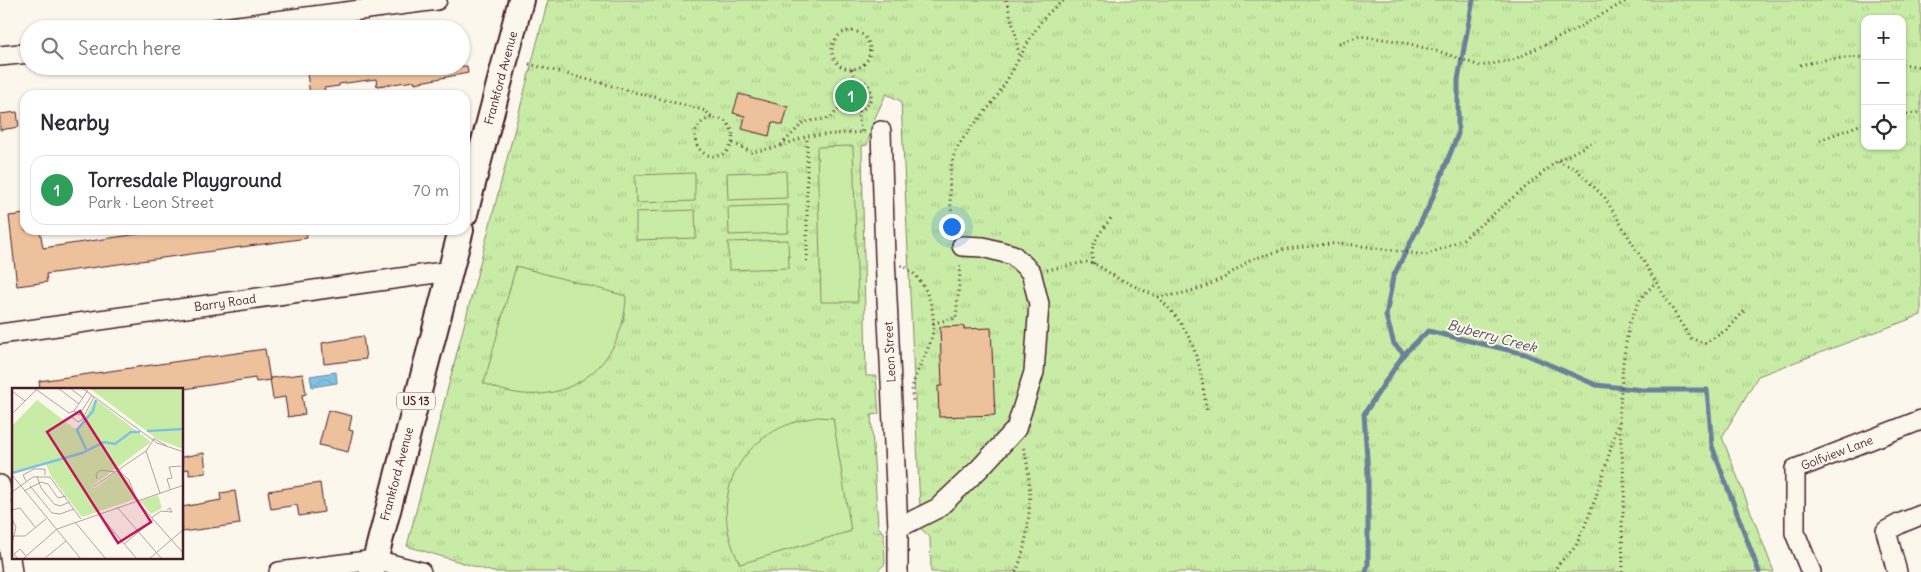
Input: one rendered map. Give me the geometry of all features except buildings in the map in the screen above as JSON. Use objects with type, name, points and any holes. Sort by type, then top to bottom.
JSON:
[{"type":"main road","name":"Frankford Avenue","points":[[470,195],[521,0]]},
{"type":"main road","name":"Frankford Avenue","points":[[373,566],[460,235]]},
{"type":"street","points":[[283,20],[436,0]]},
{"type":"street","points":[[0,56],[20,54]]},
{"type":"street","name":"Leon Street","points":[[882,131],[885,257],[898,528],[898,572]]},
{"type":"street","points":[[898,528],[938,508],[979,469],[1016,429],[1034,372],[1039,304],[1031,272],[1014,254],[983,247],[962,246]]},
{"type":"street","name":"Barry Road","points":[[0,334],[450,271]]},
{"type":"street","name":"Golfview Lane","points":[[1810,572],[1794,533],[1795,469],[1921,420]]},
{"type":"street","points":[[0,485],[12,572]]},
{"type":"street","points":[[1897,572],[1886,532],[1901,523],[1921,515]]},
{"type":"street","points":[[279,572],[373,566],[420,572]]},
{"type":"path","points":[[1006,0],[1016,36],[1019,59]]},
{"type":"path","points":[[933,323],[956,318],[962,246],[954,222],[950,185],[952,161],[965,135],[998,95],[1041,21],[1065,0]]},
{"type":"path","points":[[1339,43],[1360,36],[1397,41],[1441,52],[1480,66],[1513,60],[1576,29],[1628,0]]},
{"type":"path","points":[[854,31],[865,36],[871,47],[870,54],[864,65],[852,69],[840,66],[832,49],[837,37],[842,33],[854,31]]},
{"type":"path","points":[[1800,65],[1829,59],[1861,57]]},
{"type":"path","points":[[529,64],[706,111],[712,118]]},
{"type":"path","points":[[1906,65],[1921,67]]},
{"type":"path","points":[[852,69],[856,78]]},
{"type":"path","points":[[856,78],[866,82],[871,92],[869,103],[862,110],[847,109],[844,105],[839,96],[842,86],[850,79],[856,78]]},
{"type":"path","points":[[779,147],[804,122],[830,118],[844,105]]},
{"type":"path","points":[[857,110],[862,133]]},
{"type":"path","points":[[1906,114],[1921,112]]},
{"type":"path","points":[[712,118],[718,118],[730,125],[734,137],[733,143],[726,153],[720,156],[707,155],[698,148],[695,136],[700,124],[712,118]]},
{"type":"path","points":[[1820,140],[1861,125]]},
{"type":"path","points":[[733,143],[751,152],[779,147],[807,136],[882,131]]},
{"type":"path","points":[[807,136],[807,261]]},
{"type":"path","points":[[1158,297],[1180,294],[1204,287],[1225,277],[1250,260],[1285,248],[1340,243],[1426,255],[1462,240],[1557,161],[1595,141]]},
{"type":"path","points":[[1557,161],[1576,169],[1605,198],[1690,338],[1705,343],[1728,329],[1746,309]]},
{"type":"path","points":[[1094,264],[1091,256],[1094,241],[1111,218]]},
{"type":"path","points":[[885,257],[909,270],[925,288],[932,312],[933,331],[912,386],[913,404]]},
{"type":"path","points":[[1031,272],[1086,262],[1094,264],[1120,280],[1158,297],[1174,312],[1187,331],[1200,364],[1207,412]]},
{"type":"path","points":[[1624,572],[1622,524],[1625,491],[1619,419],[1625,352],[1629,324],[1641,298],[1656,282]]},
{"type":"path","points":[[1554,572],[1557,565],[1575,547],[1606,463],[1619,419]]},
{"type":"path","points":[[1016,429],[1024,448],[1029,478],[1030,512],[1021,562],[1016,572]]},
{"type":"green space","points":[[548,0],[1921,0],[1921,315],[1758,376],[1722,437],[1774,572],[931,572],[930,537],[921,529],[901,101],[886,94],[874,120],[867,145],[862,146],[866,376],[876,376],[879,414],[871,415],[878,526],[884,534],[885,564],[876,572],[493,572],[407,546]]},
{"type":"green space","points":[[853,146],[858,302],[821,302],[817,147]]},
{"type":"green space","points":[[786,171],[787,198],[728,200],[727,173]]},
{"type":"green space","points":[[695,173],[695,201],[636,203],[635,175]]},
{"type":"green space","points":[[788,205],[788,233],[729,235],[728,207]]},
{"type":"green space","points":[[695,210],[696,238],[636,240],[636,212]]},
{"type":"green space","points":[[788,240],[789,268],[729,270],[728,242]]},
{"type":"green space","points":[[516,266],[626,296],[622,323],[613,347],[599,367],[580,381],[559,391],[535,394],[510,392],[484,383]]},
{"type":"green space","points":[[818,417],[833,418],[851,531],[740,564],[730,538],[726,513],[729,490],[737,468],[750,450],[769,434],[791,423]]},
{"type":"water","points":[[336,372],[337,383],[312,387],[310,376]]},
{"type":"waterway","points":[[1404,354],[1394,344],[1386,316],[1393,277],[1430,204],[1458,134],[1458,80],[1473,0]]},
{"type":"waterway","name":"Byberry Creek","points":[[1366,572],[1368,564],[1368,474],[1364,414],[1404,354],[1428,331],[1525,354],[1596,385],[1643,390],[1707,390],[1712,446],[1759,572]]},
{"type":"place","name":"Torresdale Playground","points":[[851,96]]}]
